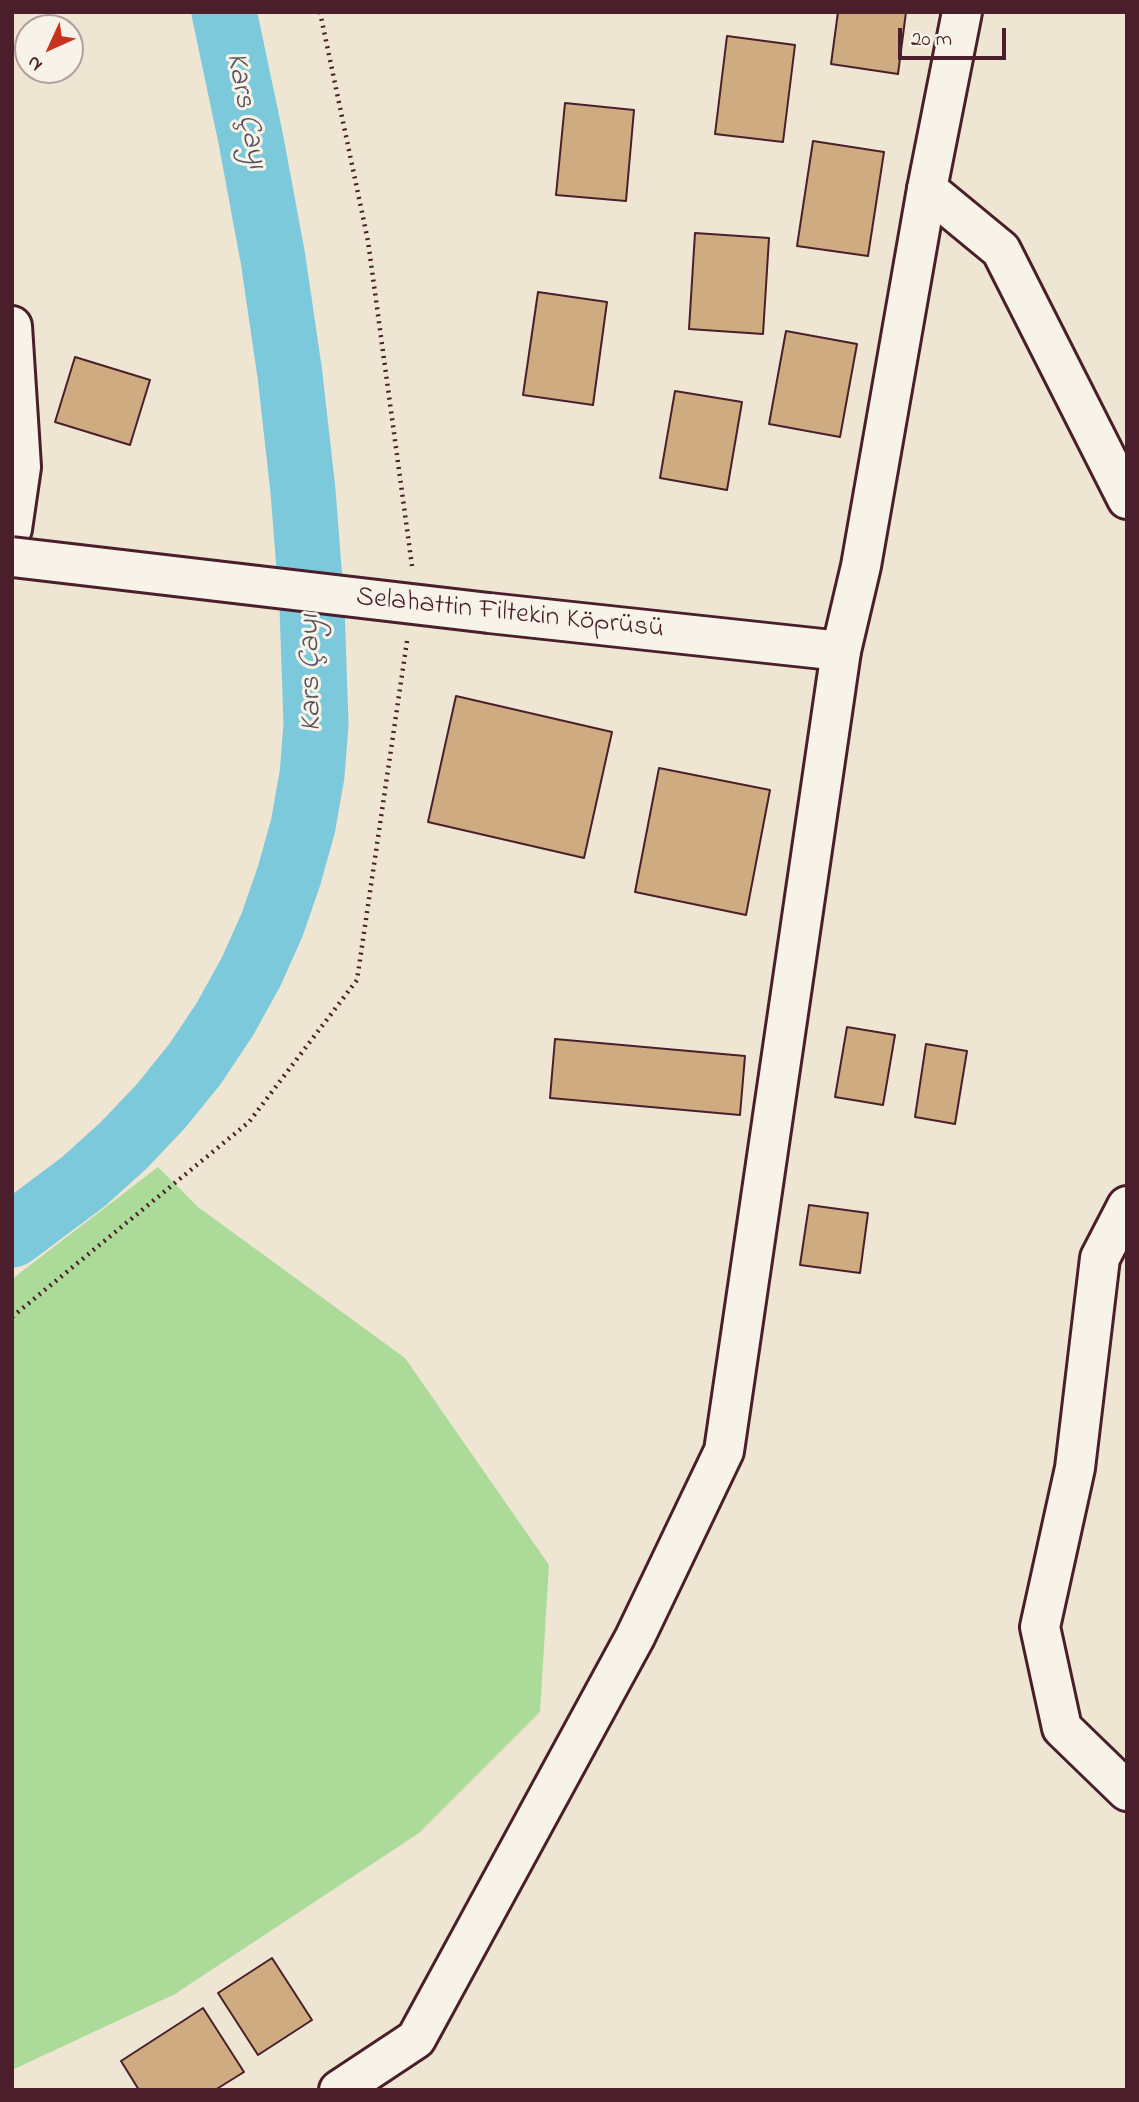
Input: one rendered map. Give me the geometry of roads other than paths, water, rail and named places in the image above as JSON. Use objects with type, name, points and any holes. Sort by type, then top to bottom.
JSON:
[{"type":"street","points":[[339,2090],[416,2039],[635,1637],[724,1451],[841,651],[861,566],[927,189],[962,12]]},
{"type":"street","points":[[927,189],[1001,250],[1127,499]]},
{"type":"street","points":[[12,326],[21,467],[12,530]]},
{"type":"street","name":"Selahattin Filtekin Köprüsü","points":[[12,557],[841,651]]},
{"type":"street","points":[[1127,1206],[1100,1258],[1075,1468],[1040,1627],[1062,1728],[1127,1791]]},
{"type":"waterway","name":"Kars Çayı","points":[[12,1235],[83,1182],[123,1146],[161,1106],[195,1064],[225,1019],[251,972],[272,925],[303,826],[312,775],[316,724],[312,607],[290,375],[273,259],[224,12]]}]
